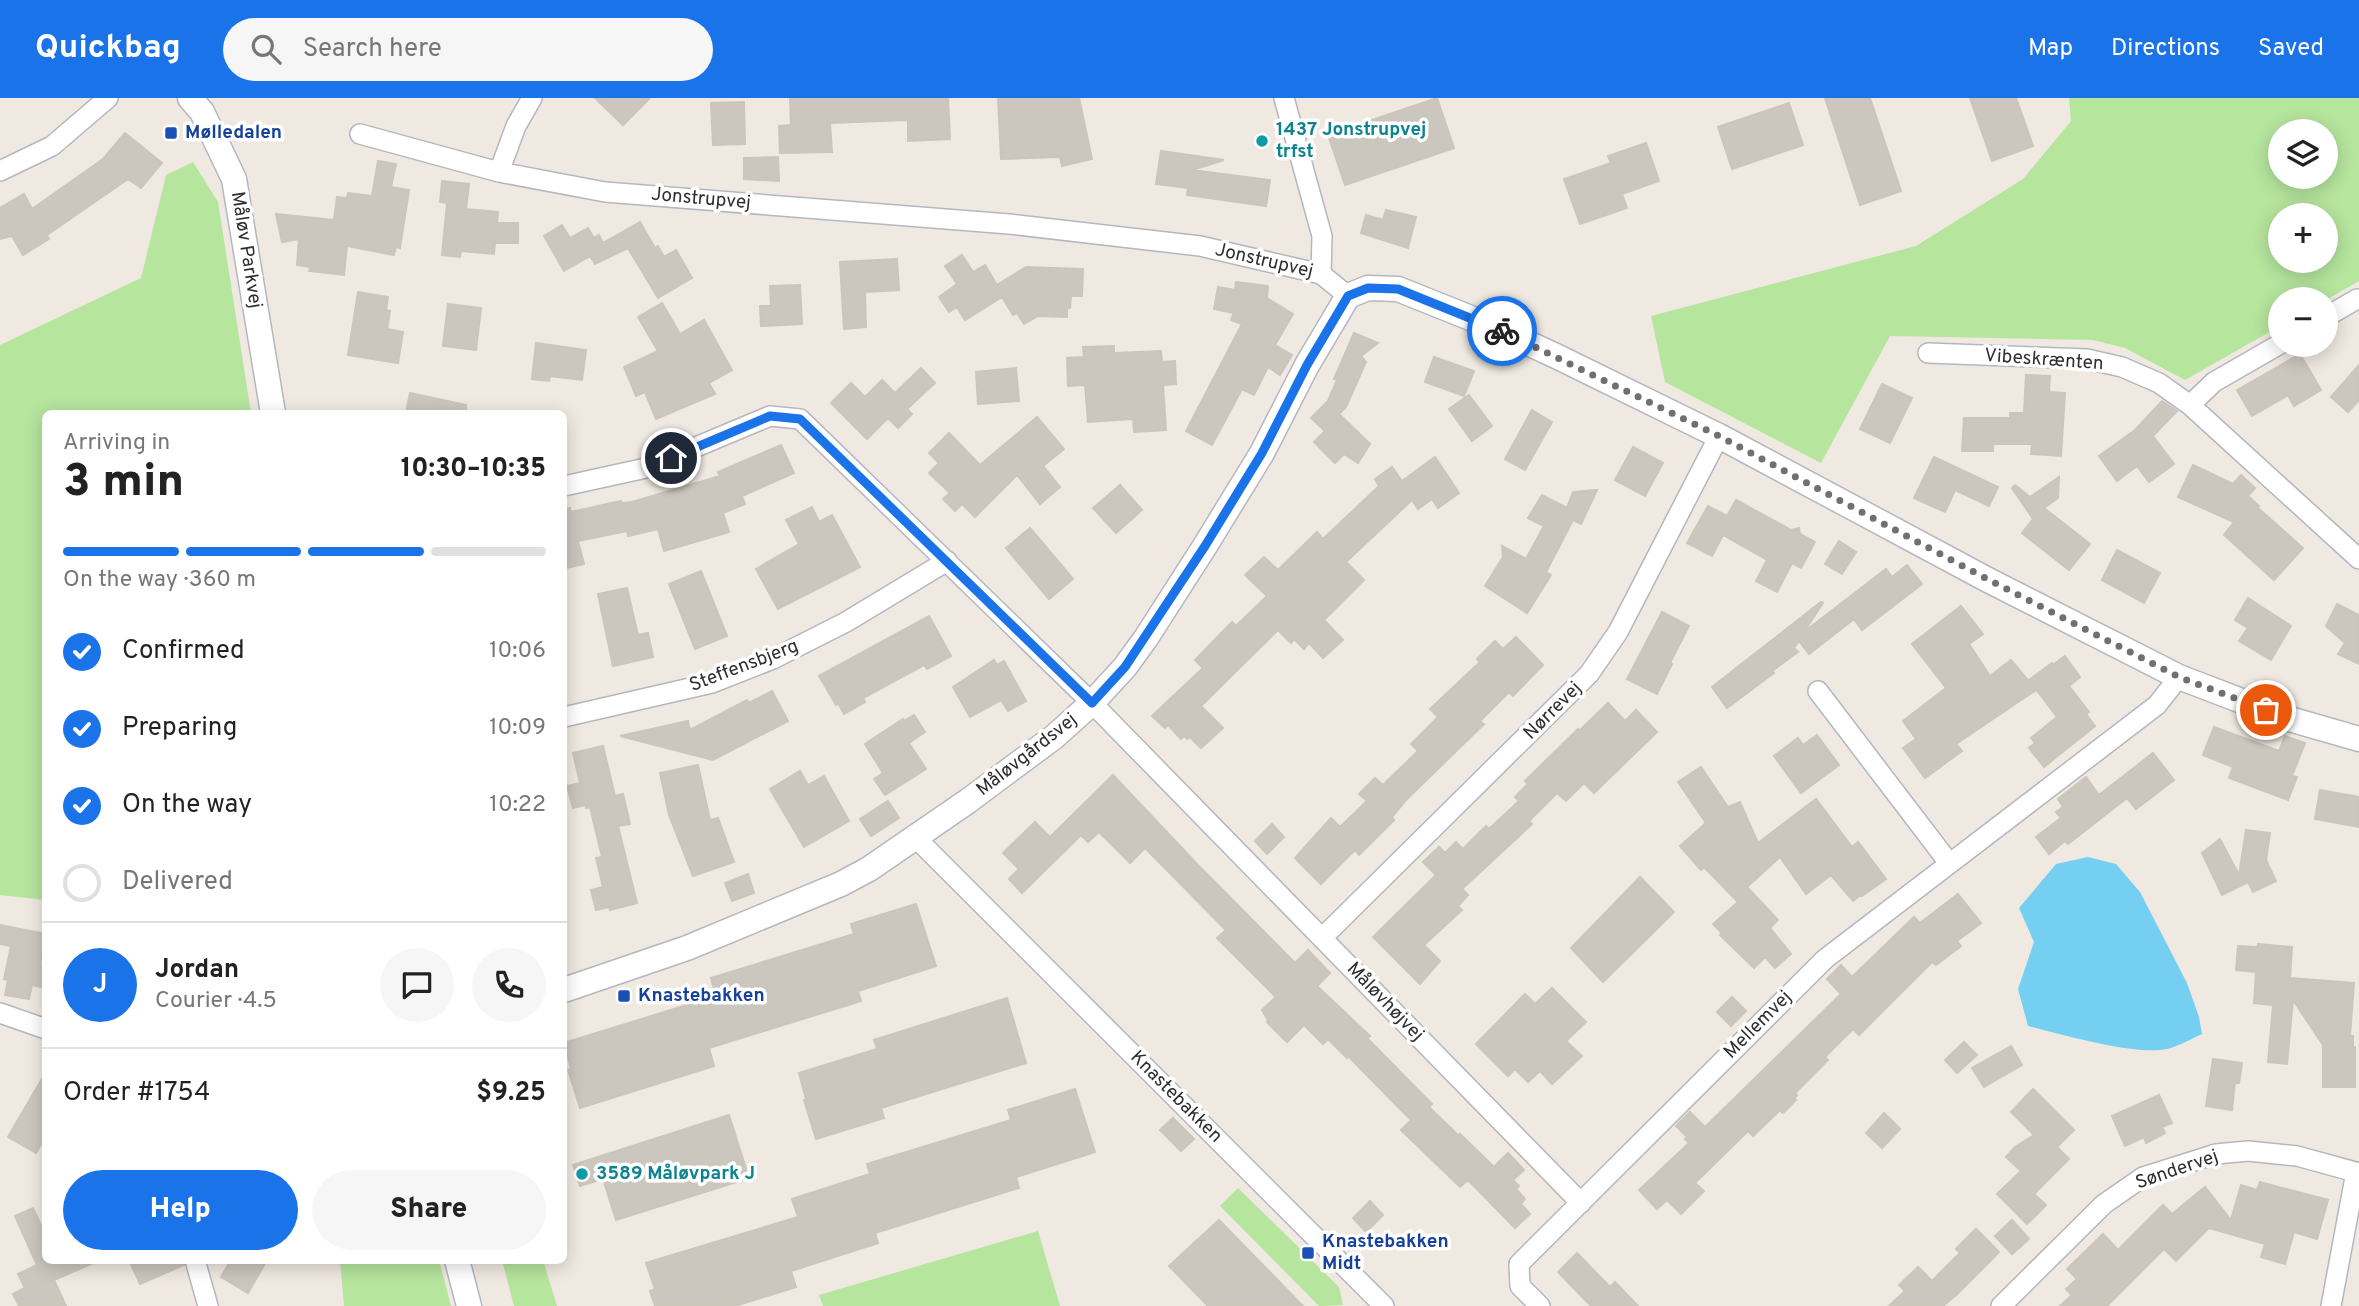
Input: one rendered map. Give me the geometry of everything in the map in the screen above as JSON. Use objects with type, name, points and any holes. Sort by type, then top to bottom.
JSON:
[{"type":"street","points":[[0,172],[52,146],[108,98]]},
{"type":"street","name":"Måløv Parkvej","points":[[190,98],[202,112],[234,179],[272,410]]},
{"type":"street","points":[[499,172],[516,126],[532,98]]},
{"type":"street","points":[[1284,98],[1322,236],[1321,274]]},
{"type":"street","name":"Jonstrupvej","points":[[360,134],[499,172],[605,192],[1009,224],[1200,246],[1321,274],[1348,296]]},
{"type":"street","points":[[1348,296],[1368,288],[1398,289],[1498,329],[1719,436],[1989,580],[2179,677],[2286,718],[2359,739]]},
{"type":"street","name":"Måløvgårdsvej","points":[[567,989],[687,948],[793,906],[869,869],[968,801],[1043,745],[1092,703],[1125,667],[1205,546],[1262,453],[1307,365],[1348,296]]},
{"type":"street","points":[[2338,310],[2357,299]]},
{"type":"street","points":[[2190,405],[2214,382],[2268,351]]},
{"type":"street","name":"Vibeskrænten","points":[[1928,353],[2087,359],[2122,367],[2159,383],[2190,405],[2359,559]]},
{"type":"street","name":"Måløvhøjvej","points":[[567,485],[646,468],[770,416],[800,419],[1092,703],[1581,1203]]},
{"type":"street","name":"Nørrevej","points":[[1323,937],[1589,674],[1618,632],[1719,436]]},
{"type":"street","name":"Steffensbjerg","points":[[567,716],[712,683],[773,660],[846,622],[947,561]]},
{"type":"street","name":"Mellemvej","points":[[1581,1203],[1825,959],[2157,705],[2179,677]]},
{"type":"street","points":[[1818,691],[1948,863]]},
{"type":"street","name":"Knastebakken","points":[[915,836],[1377,1304]]},
{"type":"street","points":[[0,1013],[42,1028]]},
{"type":"street","name":"Søndervej","points":[[2001,1306],[2104,1204],[2143,1178],[2216,1154],[2248,1151],[2297,1156],[2358,1172],[2331,1306]]},
{"type":"street","points":[[1540,1306],[1520,1286],[1519,1264],[1581,1203]]},
{"type":"street","points":[[196,1264],[208,1306]]},
{"type":"street","points":[[458,1264],[469,1306]]},
{"type":"green space","points":[[2069,98],[2359,98],[2359,281],[2338,293],[2338,287],[2268,287],[2268,333],[2185,380],[2125,348],[2093,340],[1890,336],[1821,463],[1665,382],[1651,316],[1916,246],[2023,179],[2071,121]]},
{"type":"green space","points":[[193,162],[218,202],[251,410],[42,410],[42,900],[0,895],[0,345],[141,278],[166,175]]},
{"type":"green space","points":[[1238,1188],[1339,1287],[1343,1305],[1319,1306],[1220,1206]]},
{"type":"green space","points":[[1038,1231],[1060,1306],[823,1306],[819,1295]]},
{"type":"green space","points":[[340,1264],[440,1264],[451,1306],[344,1306]]},
{"type":"green space","points":[[503,1264],[544,1264],[557,1306],[514,1306]]},
{"type":"water","points":[[2088,857],[2116,864],[2140,892],[2187,983],[2202,1034],[2171,1048],[2153,1050],[2098,1043],[2028,1026],[2018,989],[2034,942],[2019,908],[2056,864]]},
{"type":"building","points":[[595,98],[650,98],[623,125]]},
{"type":"building","points":[[790,98],[948,98],[950,139],[908,141],[908,120],[830,123],[832,152],[780,153],[779,126],[791,125]]},
{"type":"building","points":[[998,98],[1079,98],[1092,159],[1062,166],[1060,157],[1001,159]]},
{"type":"building","points":[[1437,98],[1454,148],[1345,185],[1328,135]]},
{"type":"building","points":[[1825,98],[1870,98],[1901,191],[1860,205]]},
{"type":"building","points":[[1970,98],[2016,98],[2033,146],[1992,161]]},
{"type":"building","points":[[744,102],[745,144],[713,145],[711,103]]},
{"type":"building","points":[[1789,103],[1803,145],[1732,169],[1718,127]]},
{"type":"building","points":[[125,133],[162,163],[141,188],[128,179],[47,235],[49,239],[23,255],[12,236],[0,239],[0,208],[24,194],[32,209],[103,159]]},
{"type":"building","points":[[1646,143],[1659,181],[1622,194],[1627,208],[1580,224],[1564,179],[1611,163],[1608,156]]},
{"type":"building","points":[[1161,151],[1224,160],[1192,170],[1270,180],[1266,206],[1187,195],[1188,188],[1156,184]]},
{"type":"building","points":[[778,157],[779,181],[744,179],[744,158]]},
{"type":"building","points":[[378,161],[396,164],[391,187],[409,190],[400,248],[396,247],[394,255],[347,246],[344,275],[309,271],[310,267],[297,265],[299,239],[282,242],[276,214],[334,220],[337,197],[347,198],[348,193],[372,196]]},
{"type":"building","points":[[442,181],[469,184],[466,209],[498,212],[497,223],[518,223],[518,243],[495,243],[494,254],[461,251],[460,257],[442,255],[447,203],[440,202]]},
{"type":"building","points":[[1386,210],[1416,217],[1408,248],[1361,233],[1366,215],[1383,220]]},
{"type":"building","points":[[640,222],[655,248],[658,246],[664,257],[676,250],[692,278],[658,298],[628,248],[595,264],[590,256],[564,271],[544,236],[562,225],[570,238],[588,228],[594,238],[599,235],[603,243]]},
{"type":"building","points":[[962,255],[973,272],[985,265],[997,285],[1026,267],[1083,269],[1082,296],[1071,296],[1067,317],[1038,316],[1024,324],[1017,313],[1013,315],[1002,297],[965,320],[957,307],[949,312],[939,297],[957,284],[945,266]]},
{"type":"building","points":[[897,259],[899,290],[865,292],[866,327],[844,329],[840,262]]},
{"type":"building","points":[[1236,282],[1268,286],[1267,298],[1293,314],[1275,345],[1292,355],[1280,375],[1268,367],[1254,395],[1242,389],[1212,445],[1186,431],[1242,324],[1231,320],[1234,313],[1214,309],[1218,287],[1235,290]]},
{"type":"building","points":[[800,285],[802,324],[761,326],[760,306],[771,306],[770,286]]},
{"type":"building","points":[[358,292],[388,297],[386,310],[390,311],[387,329],[403,332],[398,363],[348,355]]},
{"type":"building","points":[[662,303],[680,334],[704,320],[732,370],[709,383],[715,394],[656,419],[645,392],[636,396],[624,367],[658,351],[638,317]]},
{"type":"building","points":[[448,304],[481,308],[476,350],[443,346]]},
{"type":"building","points":[[1354,333],[1378,343],[1361,356],[1366,362],[1346,407],[1339,414],[1370,444],[1358,463],[1344,454],[1335,463],[1314,442],[1325,431],[1311,418],[1328,401],[1337,380],[1334,379]]},
{"type":"building","points":[[536,343],[586,350],[582,380],[550,376],[549,381],[532,379]]},
{"type":"building","points":[[1114,346],[1114,353],[1161,351],[1162,362],[1175,361],[1176,384],[1163,385],[1166,430],[1134,432],[1133,419],[1088,422],[1085,385],[1068,386],[1067,358],[1084,357],[1083,347]]},
{"type":"building","points":[[1434,357],[1474,371],[1464,396],[1425,382]]},
{"type":"building","points":[[2295,357],[2302,357],[2321,390],[2294,406],[2288,395],[2252,416],[2237,390]]},
{"type":"building","points":[[2359,365],[2359,400],[2348,412],[2331,397]]},
{"type":"building","points":[[921,368],[935,383],[907,409],[912,414],[898,428],[888,418],[867,439],[831,403],[851,383],[865,397],[882,380],[895,393]]},
{"type":"building","points":[[1016,368],[1019,401],[978,404],[976,372]]},
{"type":"building","points":[[2026,375],[2050,376],[2049,392],[2065,393],[2061,456],[2031,454],[2032,444],[1993,444],[1993,451],[1962,451],[1964,418],[2010,418],[2010,413],[2024,413]]},
{"type":"building","points":[[1882,384],[1912,398],[1890,443],[1860,429]]},
{"type":"building","points":[[410,393],[466,405],[466,410],[407,410]]},
{"type":"building","points":[[1469,395],[1492,426],[1472,441],[1449,409]]},
{"type":"building","points":[[2162,401],[2177,411],[2153,436],[2174,464],[2149,482],[2137,466],[2117,481],[2099,456],[2135,430]]},
{"type":"building","points":[[1532,410],[1552,422],[1525,470],[1505,459]]},
{"type":"building","points":[[1037,417],[1064,449],[1043,466],[1060,487],[1040,504],[1017,475],[975,517],[962,504],[955,511],[943,499],[950,493],[929,473],[939,463],[929,453],[949,433],[980,465]]},
{"type":"building","points":[[781,445],[794,473],[742,496],[745,504],[723,513],[729,532],[664,551],[658,529],[628,536],[627,531],[578,541],[584,564],[567,568],[567,508],[570,508],[571,512],[621,501],[632,502],[720,476],[718,472]]},
{"type":"building","points":[[1633,447],[1663,463],[1645,496],[1615,480]]},
{"type":"building","points":[[1435,457],[1459,493],[1438,508],[1432,499],[1418,509],[1412,500],[1346,562],[1364,580],[1324,620],[1343,640],[1323,658],[1309,643],[1304,649],[1294,639],[1291,643],[1278,630],[1201,706],[1223,728],[1201,748],[1190,737],[1187,739],[1184,736],[1181,739],[1168,725],[1165,728],[1152,716],[1203,668],[1195,660],[1232,622],[1236,626],[1267,596],[1245,575],[1264,557],[1278,570],[1317,532],[1323,539],[1379,486],[1375,479],[1392,467],[1402,481]]},
{"type":"building","points":[[1934,457],[1998,487],[1989,506],[1955,490],[1945,512],[1914,498]]},
{"type":"building","points":[[2193,465],[2233,484],[2241,475],[2255,488],[2248,496],[2258,508],[2303,548],[2274,580],[2224,535],[2234,522],[2178,497]]},
{"type":"building","points":[[2059,477],[2058,498],[2044,508],[2090,544],[2069,570],[2022,533],[2033,519],[2012,488],[2015,485],[2030,497]]},
{"type":"building","points":[[1120,485],[1142,510],[1116,533],[1093,508]]},
{"type":"building","points":[[1597,490],[1581,524],[1573,520],[1546,572],[1551,575],[1527,613],[1485,586],[1503,557],[1502,546],[1526,559],[1544,526],[1528,518],[1542,495],[1567,508],[1573,492]]},
{"type":"building","points":[[1736,500],[1791,530],[1799,528],[1800,534],[1815,542],[1801,568],[1792,563],[1777,592],[1756,581],[1767,560],[1723,535],[1712,556],[1687,543],[1708,506],[1727,516]]},
{"type":"building","points":[[812,507],[819,522],[832,515],[860,567],[778,609],[756,569],[799,544],[786,520]]},
{"type":"building","points":[[1030,528],[1073,579],[1049,599],[1006,548]]},
{"type":"building","points":[[1839,541],[1856,552],[1842,574],[1825,564]]},
{"type":"building","points":[[2117,550],[2160,573],[2144,603],[2102,580]]},
{"type":"building","points":[[1907,565],[1922,584],[1862,630],[1854,619],[1809,654],[1799,641],[1794,648],[1798,652],[1727,708],[1712,687],[1821,602],[1823,603],[1804,632],[1886,569],[1892,577]]},
{"type":"building","points":[[701,571],[727,636],[695,649],[669,584]]},
{"type":"building","points":[[627,588],[638,635],[648,633],[653,657],[613,666],[598,594]]},
{"type":"building","points":[[2248,598],[2291,626],[2271,660],[2239,641],[2248,628],[2235,620]]},
{"type":"building","points":[[2337,604],[2359,615],[2359,664],[2338,654],[2345,643],[2326,626]]},
{"type":"building","points":[[1961,606],[1983,634],[1969,644],[1990,676],[2011,660],[2036,690],[1956,744],[1962,751],[1925,778],[1903,748],[1916,739],[1903,721],[1946,688],[1912,644]]},
{"type":"building","points":[[1662,612],[1689,626],[1657,694],[1627,679]]},
{"type":"building","points":[[929,616],[951,656],[927,669],[924,665],[863,698],[865,702],[844,714],[819,676]]},
{"type":"building","points":[[1516,637],[1543,665],[1513,696],[1509,692],[1480,721],[1484,724],[1406,800],[1392,817],[1394,820],[1359,855],[1355,850],[1321,884],[1295,858],[1331,818],[1340,827],[1367,801],[1359,794],[1375,778],[1383,785],[1418,751],[1411,744],[1438,717],[1430,709],[1480,662],[1477,659],[1495,641],[1503,649]]},
{"type":"building","points":[[2065,656],[2080,677],[2069,686],[2089,712],[2086,714],[2095,726],[2044,767],[2029,748],[2035,743],[2031,738],[2057,717],[2029,680]]},
{"type":"building","points":[[994,660],[997,665],[1004,661],[1026,701],[1008,711],[1001,700],[970,717],[953,687]]},
{"type":"building","points":[[772,691],[788,721],[713,760],[620,736],[688,721],[690,730],[747,700],[749,703]]},
{"type":"building","points":[[1608,703],[1625,721],[1636,710],[1657,732],[1594,793],[1584,783],[1566,801],[1557,793],[1529,821],[1532,824],[1462,889],[1468,895],[1458,906],[1462,910],[1424,945],[1440,961],[1420,984],[1373,937],[1436,875],[1423,862],[1439,847],[1445,853],[1456,842],[1463,849],[1486,826],[1489,829],[1519,801],[1515,797],[1528,784],[1525,781]]},
{"type":"building","points":[[914,715],[925,732],[909,743],[926,769],[885,795],[874,779],[883,773],[865,744],[903,719],[904,721]]},
{"type":"building","points":[[2214,727],[2279,751],[2285,736],[2305,743],[2292,776],[2297,777],[2288,800],[2229,778],[2233,767],[2203,755]]},
{"type":"building","points":[[1817,735],[1839,765],[1801,793],[1774,756],[1798,738],[1803,745]]},
{"type":"building","points":[[603,746],[615,796],[623,794],[630,824],[618,826],[637,903],[610,910],[609,907],[596,910],[591,890],[603,887],[596,858],[602,857],[590,807],[586,808],[585,805],[573,808],[567,786],[580,783],[573,753]]},
{"type":"building","points":[[2153,753],[2174,780],[2136,809],[2127,798],[2068,844],[2065,841],[2049,854],[2036,837],[2061,818],[2056,812],[2063,807],[2058,799],[2086,777],[2099,795]]},
{"type":"building","points":[[698,765],[710,820],[718,818],[734,862],[693,876],[669,815],[660,773]]},
{"type":"building","points":[[1701,767],[1728,807],[1740,802],[1758,843],[1816,799],[1852,847],[1858,842],[1886,879],[1853,901],[1831,875],[1806,894],[1780,857],[1747,887],[1778,920],[1770,928],[1791,954],[1775,968],[1765,957],[1754,968],[1720,935],[1722,933],[1713,924],[1738,902],[1704,867],[1701,870],[1680,846],[1706,823],[1678,782]]},
{"type":"building","points":[[800,771],[808,785],[824,776],[849,821],[804,847],[770,789]]},
{"type":"building","points":[[1113,775],[1295,963],[1308,950],[1330,973],[1317,986],[1370,1036],[1367,1038],[1432,1104],[1429,1107],[1459,1136],[1460,1134],[1494,1167],[1508,1153],[1524,1170],[1513,1180],[1519,1186],[1516,1189],[1525,1199],[1521,1204],[1530,1214],[1515,1228],[1468,1180],[1460,1187],[1401,1130],[1411,1120],[1328,1039],[1323,1044],[1304,1025],[1287,1042],[1267,1022],[1262,1010],[1276,997],[1217,938],[1226,930],[1145,848],[1130,863],[1099,832],[1088,842],[1081,835],[1022,893],[1009,879],[1019,869],[1003,853],[1035,822],[1050,837]]},
{"type":"building","points":[[2320,790],[2359,797],[2359,827],[2315,819]]},
{"type":"building","points":[[888,801],[899,818],[871,836],[860,819]]},
{"type":"building","points":[[1272,824],[1284,837],[1267,854],[1255,841]]},
{"type":"building","points":[[2246,830],[2270,833],[2266,860],[2276,881],[2253,892],[2248,882],[2222,895],[2202,853],[2220,839],[2239,875]]},
{"type":"building","points":[[748,874],[754,893],[732,901],[725,883]]},
{"type":"building","points":[[1640,877],[1674,912],[1603,982],[1571,948]]},
{"type":"building","points":[[1958,894],[1981,923],[1957,941],[1961,946],[1936,965],[1932,962],[1859,1035],[1853,1029],[1825,1057],[1828,1060],[1795,1093],[1796,1100],[1783,1113],[1780,1110],[1753,1136],[1748,1131],[1695,1183],[1704,1191],[1681,1214],[1667,1200],[1657,1209],[1639,1190],[1689,1143],[1676,1126],[1690,1112],[1705,1127],[1841,994],[1827,979],[1841,965],[1852,977],[1914,917],[1920,923]]},
{"type":"building","points":[[916,904],[936,966],[858,991],[861,1001],[709,1048],[714,1066],[580,1108],[568,1070],[571,1069],[567,1042],[716,996],[711,978],[854,934],[851,924]]},
{"type":"building","points":[[0,925],[42,933],[42,987],[32,985],[29,999],[5,995],[8,980],[4,979],[11,946],[0,944]]},
{"type":"building","points":[[2258,944],[2292,947],[2290,978],[2354,983],[2350,1036],[2353,1036],[2355,1047],[2355,1087],[2323,1087],[2323,1045],[2293,1000],[2287,1064],[2268,1062],[2273,1005],[2254,1003],[2256,972],[2236,970],[2238,946],[2258,947]]},
{"type":"building","points":[[1552,988],[1586,1022],[1566,1041],[1582,1056],[1552,1084],[1540,1071],[1528,1082],[1515,1069],[1508,1076],[1476,1044],[1525,994],[1535,1004]]},
{"type":"building","points":[[1732,997],[1746,1011],[1731,1026],[1717,1012]]},
{"type":"building","points":[[1007,998],[1026,1063],[881,1108],[884,1118],[816,1139],[799,1073],[877,1049],[874,1040]]},
{"type":"building","points":[[1964,1042],[1977,1055],[1957,1073],[1945,1060]]},
{"type":"building","points":[[2011,1046],[2022,1065],[1984,1087],[1972,1068]]},
{"type":"building","points":[[2213,1059],[2242,1063],[2239,1083],[2235,1083],[2232,1110],[2206,1106]]},
{"type":"building","points":[[42,1079],[42,1143],[36,1153],[8,1137]]},
{"type":"building","points":[[1075,1089],[1095,1152],[1016,1177],[1019,1188],[875,1233],[878,1243],[791,1271],[796,1287],[735,1306],[655,1306],[650,1291],[655,1289],[646,1263],[798,1217],[792,1199],[870,1174],[867,1164],[1011,1120],[1008,1110]]},
{"type":"building","points":[[2033,1089],[2074,1130],[2057,1147],[2069,1159],[2034,1194],[2046,1205],[2027,1224],[1997,1194],[2021,1171],[2006,1157],[2015,1147],[2034,1135],[2011,1112]]},
{"type":"building","points":[[2159,1095],[2172,1123],[2162,1127],[2165,1133],[2146,1143],[2144,1137],[2125,1146],[2112,1116]]},
{"type":"building","points":[[1884,1113],[1900,1129],[1882,1148],[1866,1133]]},
{"type":"building","points":[[729,1115],[749,1178],[616,1220],[603,1179],[580,1186],[573,1165]]},
{"type":"building","points":[[1173,1118],[1194,1139],[1181,1151],[1160,1130]]},
{"type":"building","points":[[2260,1182],[2328,1200],[2317,1239],[2294,1232],[2285,1264],[2261,1257],[2265,1244],[2209,1228],[2176,1261],[2164,1249],[2107,1306],[2060,1306],[2072,1295],[2066,1289],[2077,1279],[2067,1269],[2103,1234],[2118,1250],[2163,1205],[2172,1214],[2205,1187],[2231,1220],[2241,1185],[2257,1190]]},
{"type":"building","points":[[1370,1201],[1383,1215],[1366,1232],[1353,1218]]},
{"type":"building","points":[[33,1208],[42,1227],[42,1264],[91,1264],[54,1280],[66,1306],[19,1306],[13,1294],[25,1288],[18,1274],[37,1265],[15,1216]]},
{"type":"building","points":[[1219,1220],[1303,1306],[1208,1306],[1169,1266]]},
{"type":"building","points":[[2012,1220],[2029,1239],[2012,1254],[1995,1236]]},
{"type":"building","points":[[1976,1229],[1999,1252],[1956,1295],[1943,1306],[1889,1306],[1905,1291],[1899,1285],[1918,1267],[1932,1281],[1960,1253],[1956,1249]]},
{"type":"building","points":[[1577,1253],[1610,1287],[1615,1282],[1638,1306],[1591,1306],[1558,1272]]},
{"type":"building","points":[[131,1264],[184,1264],[184,1265],[140,1284]]},
{"type":"building","points":[[229,1264],[265,1264],[248,1293],[221,1277]]},
{"type":"way so far","points":[[1502,331],[1719,436],[1989,580],[2179,677],[2266,710]]},
{"type":"place","name":"Mølledalen","points":[[171,133]]},
{"type":"place","name":"1437 Jonstrupvej trfst","points":[[1262,141]]},
{"type":"place","name":"Knastebakken","points":[[624,996]]},
{"type":"place","name":"3589 Måløvpark J","points":[[582,1174]]},
{"type":"place","name":"Knastebakken Midt","points":[[1308,1253]]},
{"type":"route","points":[[671,458],[770,416],[800,419],[1092,703],[1125,667],[1146,638],[1205,546],[1262,453],[1307,365],[1348,296],[1368,288],[1398,289],[1502,331]]}]
